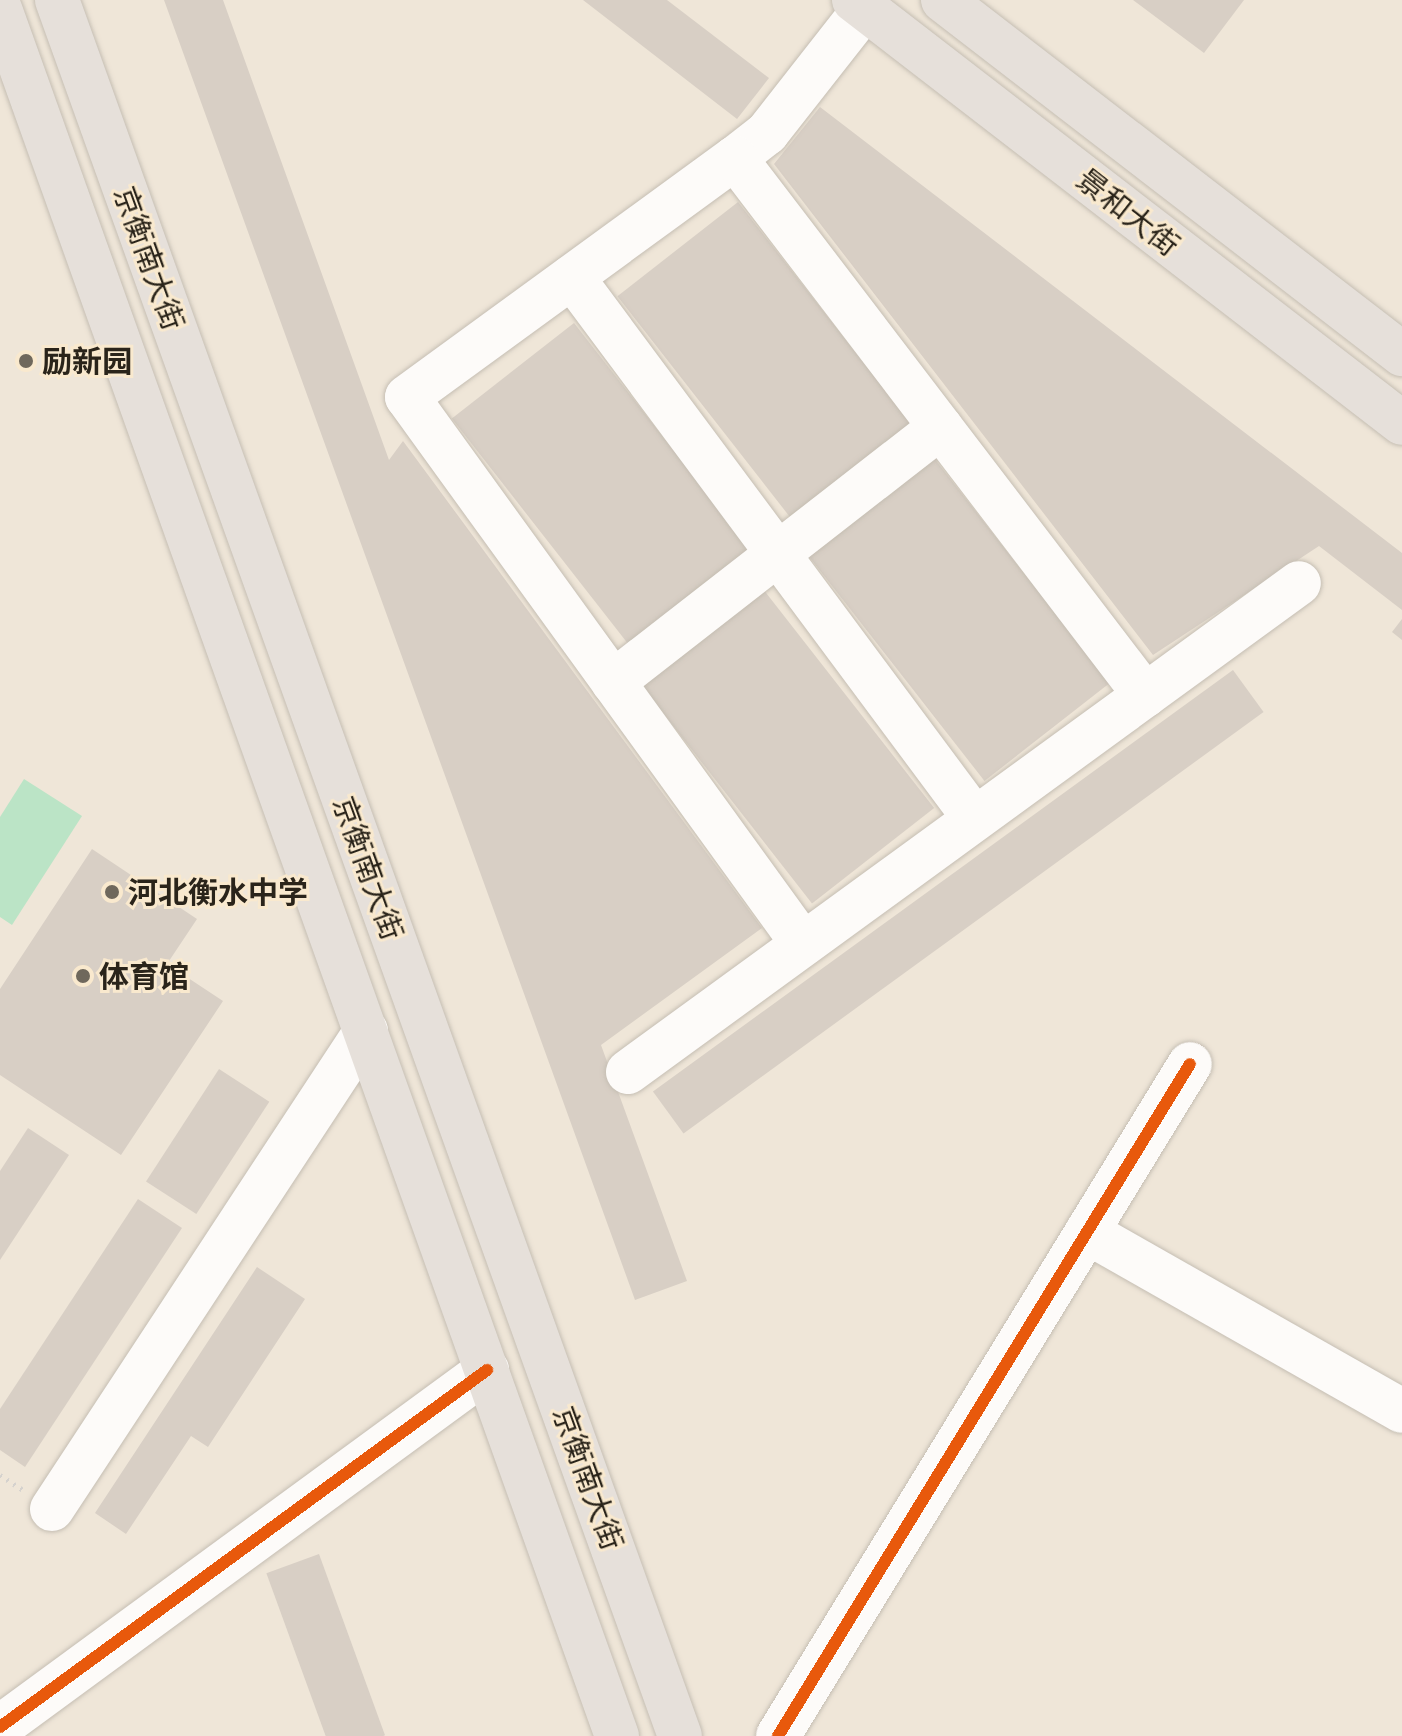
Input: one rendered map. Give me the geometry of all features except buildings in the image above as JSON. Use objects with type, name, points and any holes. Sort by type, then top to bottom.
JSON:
[{"type":"main road","name":"京衡南大街","points":[[57,0],[680,1736]]},
{"type":"main road","name":"景和大街","points":[[943,0],[1402,354]]},
{"type":"main road","name":"景和大街","points":[[859,4],[1402,423]]},
{"type":"main road","name":"京衡南大街","points":[[0,9],[617,1736]]},
{"type":"street","points":[[803,944],[407,397],[767,133],[859,4]]},
{"type":"street","points":[[735,158],[1145,695]]},
{"type":"street","points":[[572,277],[975,819]]},
{"type":"street","points":[[613,682],[940,427]]},
{"type":"street","points":[[628,1072],[1299,583]]},
{"type":"street","points":[[52,1509],[366,1031]]},
{"type":"street","points":[[778,1736],[1190,1064]]},
{"type":"street","points":[[1087,1232],[1402,1411]]},
{"type":"street","points":[[0,1727],[487,1370]]},
{"type":"green space","points":[[24,779],[82,816],[12,925],[0,917],[0,817]]},
{"type":"cycle path","points":[[778,1736],[1190,1064]]},
{"type":"cycle path","points":[[0,1727],[487,1370]]},
{"type":"place","name":"励新园","points":[[26,361]]},
{"type":"place","name":"河北衡水中学","points":[[112,892]]},
{"type":"place","name":"体育馆","points":[[83,976]]}]
